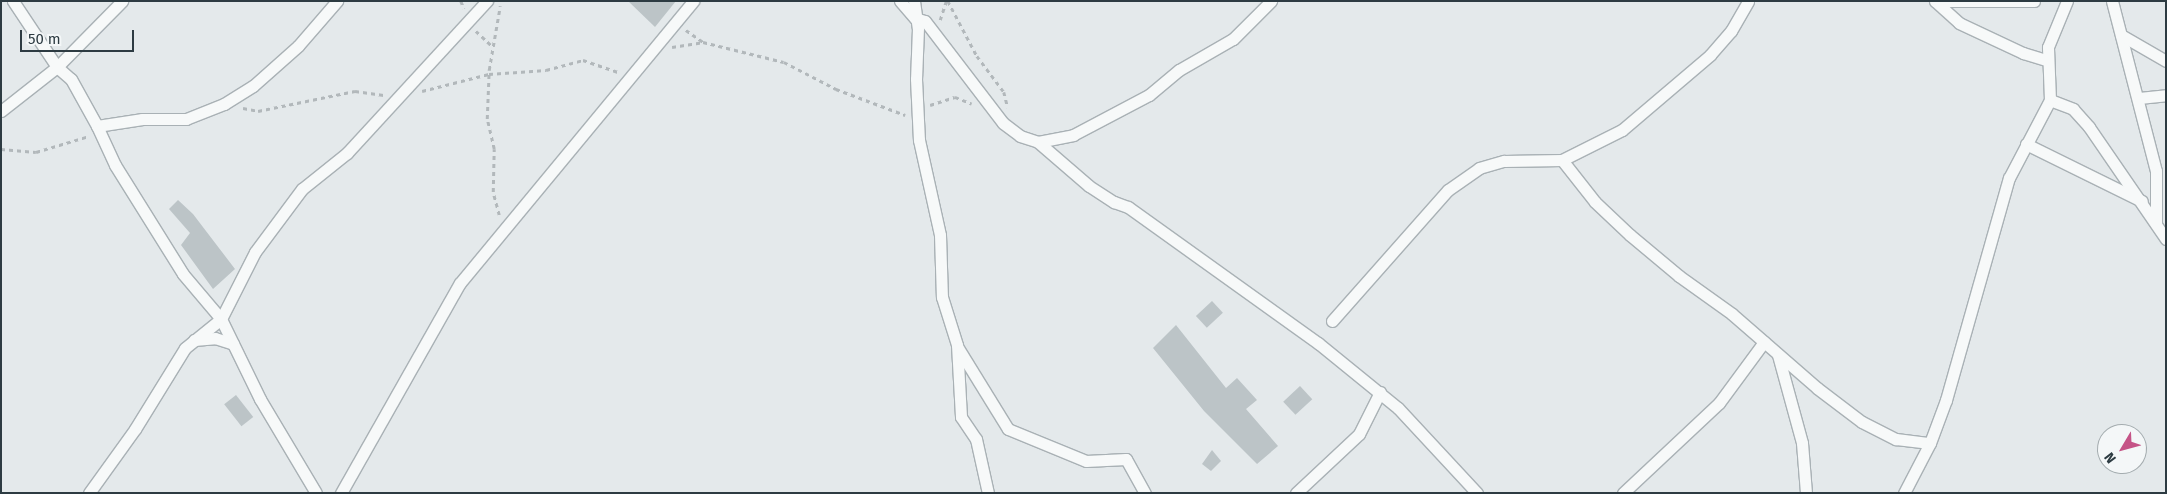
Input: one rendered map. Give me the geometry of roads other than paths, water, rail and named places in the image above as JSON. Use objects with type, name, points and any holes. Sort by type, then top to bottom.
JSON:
[{"type":"street","points":[[13,1],[57,67],[71,79],[115,165],[183,274],[221,319],[260,399],[316,493]]},
{"type":"street","points":[[1,112],[27,94],[57,67],[122,1]]},
{"type":"street","points":[[98,129],[142,119],[186,119],[224,104],[253,86],[298,46],[337,1]]},
{"type":"street","points":[[89,493],[113,461],[153,396],[192,340],[221,319],[255,252],[302,188],[347,153],[487,1]]},
{"type":"street","points":[[341,493],[460,283],[693,1]]},
{"type":"street","points":[[900,1],[915,18],[925,21],[1003,123],[1015,133],[1038,142],[1088,186],[1114,202],[1128,206],[1318,343],[1398,408],[1477,493]]},
{"type":"street","points":[[914,1],[915,18],[918,28],[918,120],[924,165],[942,243],[942,297],[956,345],[961,416],[976,439],[988,493]]},
{"type":"street","points":[[1038,142],[1063,138],[1085,130],[1149,94],[1179,70],[1233,39],[1271,1]]},
{"type":"street","points":[[1332,321],[1448,190],[1480,168],[1504,161],[1562,160],[1622,130],[1687,76],[1723,41],[1748,1]]},
{"type":"street","points":[[1935,1],[2034,1]]},
{"type":"street","points":[[1935,1],[1959,23],[2023,53],[2046,60]]},
{"type":"street","points":[[1904,493],[1930,443],[1962,350],[2009,178],[2050,100],[2046,60],[2067,1]]},
{"type":"street","points":[[2112,1],[2139,98],[2156,171],[2156,223]]},
{"type":"street","points":[[2121,35],[2166,61]]},
{"type":"street","points":[[2139,98],[2166,95]]},
{"type":"street","points":[[2050,100],[2073,109],[2089,127],[2142,201],[2166,239]]},
{"type":"street","points":[[2026,144],[2142,201]]},
{"type":"street","points":[[1562,160],[1595,202],[1630,235],[1862,422],[1896,439],[1930,443]]},
{"type":"street","points":[[192,340],[216,338],[233,344]]},
{"type":"street","points":[[1623,493],[1719,403],[1764,342]]},
{"type":"street","points":[[956,345],[1008,429],[1086,461],[1126,459],[1145,493]]},
{"type":"street","points":[[1778,354],[1802,443],[1806,493]]},
{"type":"street","points":[[1296,493],[1359,434],[1380,392]]}]
